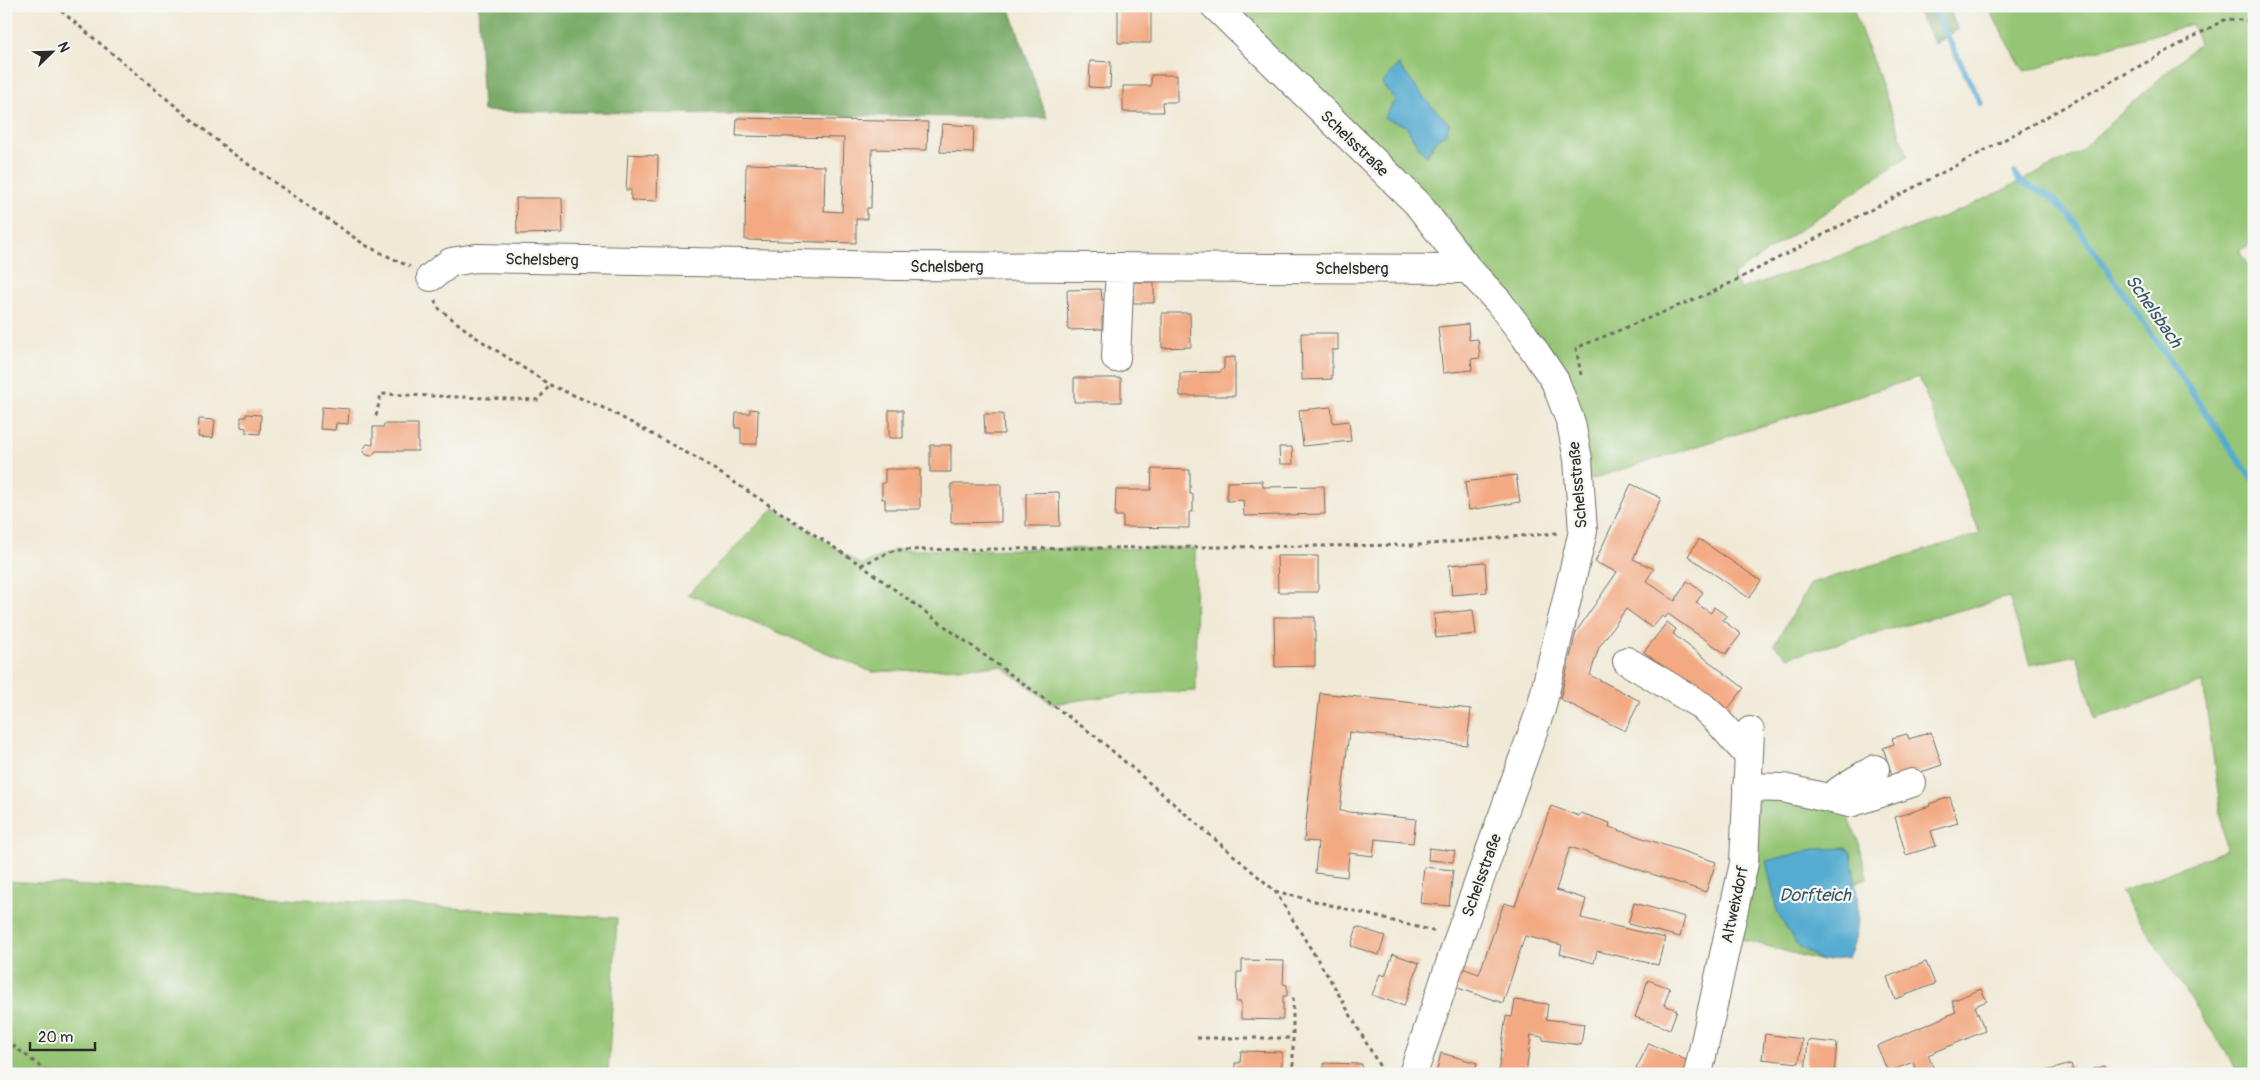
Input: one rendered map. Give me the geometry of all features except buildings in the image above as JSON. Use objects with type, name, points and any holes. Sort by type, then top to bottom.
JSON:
[{"type":"street","name":"Schelsstraße","points":[[1215,6],[1417,203],[1468,269],[1498,301],[1555,381],[1571,423],[1578,459],[1583,531],[1541,709],[1459,937],[1413,1074]]},
{"type":"street","name":"Schelsberg","points":[[430,277],[451,262],[476,258],[887,266],[1468,269]]},
{"type":"street","points":[[1116,358],[1120,267]]},
{"type":"street","name":"Altweixdorf","points":[[1627,661],[1702,706],[1718,721],[1749,743],[1744,863],[1698,1074]]},
{"type":"street","points":[[1831,798],[1838,790],[1848,787],[1875,769]]},
{"type":"street","points":[[1747,787],[1783,788],[1850,803],[1912,783]]},
{"type":"path","points":[[55,6],[232,153],[366,245],[430,277],[437,307],[474,336],[550,385],[608,410],[700,460],[861,565],[1095,736],[1275,891],[1334,986],[1384,1074]]},
{"type":"path","points":[[1581,377],[1576,348],[1718,290],[1969,159],[2226,19],[2254,21]]},
{"type":"path","points":[[376,416],[381,394],[538,400],[550,385]]},
{"type":"path","points":[[861,565],[895,550],[1418,545],[1583,531]]},
{"type":"path","points":[[1275,891],[1459,937]]},
{"type":"path","points":[[1293,996],[1293,1074]]},
{"type":"path","points":[[1197,1038],[1293,1038]]},
{"type":"path","points":[[6,1040],[50,1074]]},
{"type":"green space","points":[[478,6],[1009,6],[1047,118],[483,111]]},
{"type":"green space","points":[[1226,6],[1852,6],[1908,156],[1733,275],[1740,289],[1828,260],[1966,208],[2076,154],[2199,43],[2192,24],[2024,71],[1987,6],[2254,6],[2254,15],[2252,16],[2254,27],[2254,242],[2239,251],[2254,275],[2254,1074],[2236,1074],[2229,1057],[2121,892],[2226,850],[2203,682],[2095,719],[2077,655],[2030,665],[2009,597],[1788,657],[1774,645],[1811,583],[1980,534],[1919,377],[1589,480],[1565,379]],"holes":[[[1425,99],[1449,123],[1446,134],[1437,139],[1427,156],[1417,145],[1406,126],[1385,118],[1395,100]]]},
{"type":"green space","points":[[1914,6],[1948,6],[1958,30],[1935,44]]},
{"type":"green space","points":[[774,508],[861,565],[895,550],[1195,548],[1196,691],[1117,695],[1052,704],[1001,666],[872,672],[688,594]]},
{"type":"green space","points":[[1757,797],[1846,813],[1859,843],[1867,878],[1854,883],[1851,852],[1796,944],[1821,961],[1734,937]]},
{"type":"green space","points":[[6,881],[617,918],[608,1074],[6,1074]]},
{"type":"water","points":[[1398,64],[1425,99],[1449,123],[1446,134],[1437,139],[1426,156],[1406,126],[1384,118],[1395,100],[1382,84]]},
{"type":"water","name":"Dorfteich","points":[[1846,848],[1851,852],[1857,892],[1857,931],[1848,957],[1821,961],[1796,944],[1777,912],[1766,861],[1814,849]]},
{"type":"waterway","name":"Schelsbach","points":[[1932,6],[1981,104]]},
{"type":"waterway","name":"Schelsbach","points":[[2015,173],[2020,182],[2048,195],[2070,216],[2254,482]]}]
